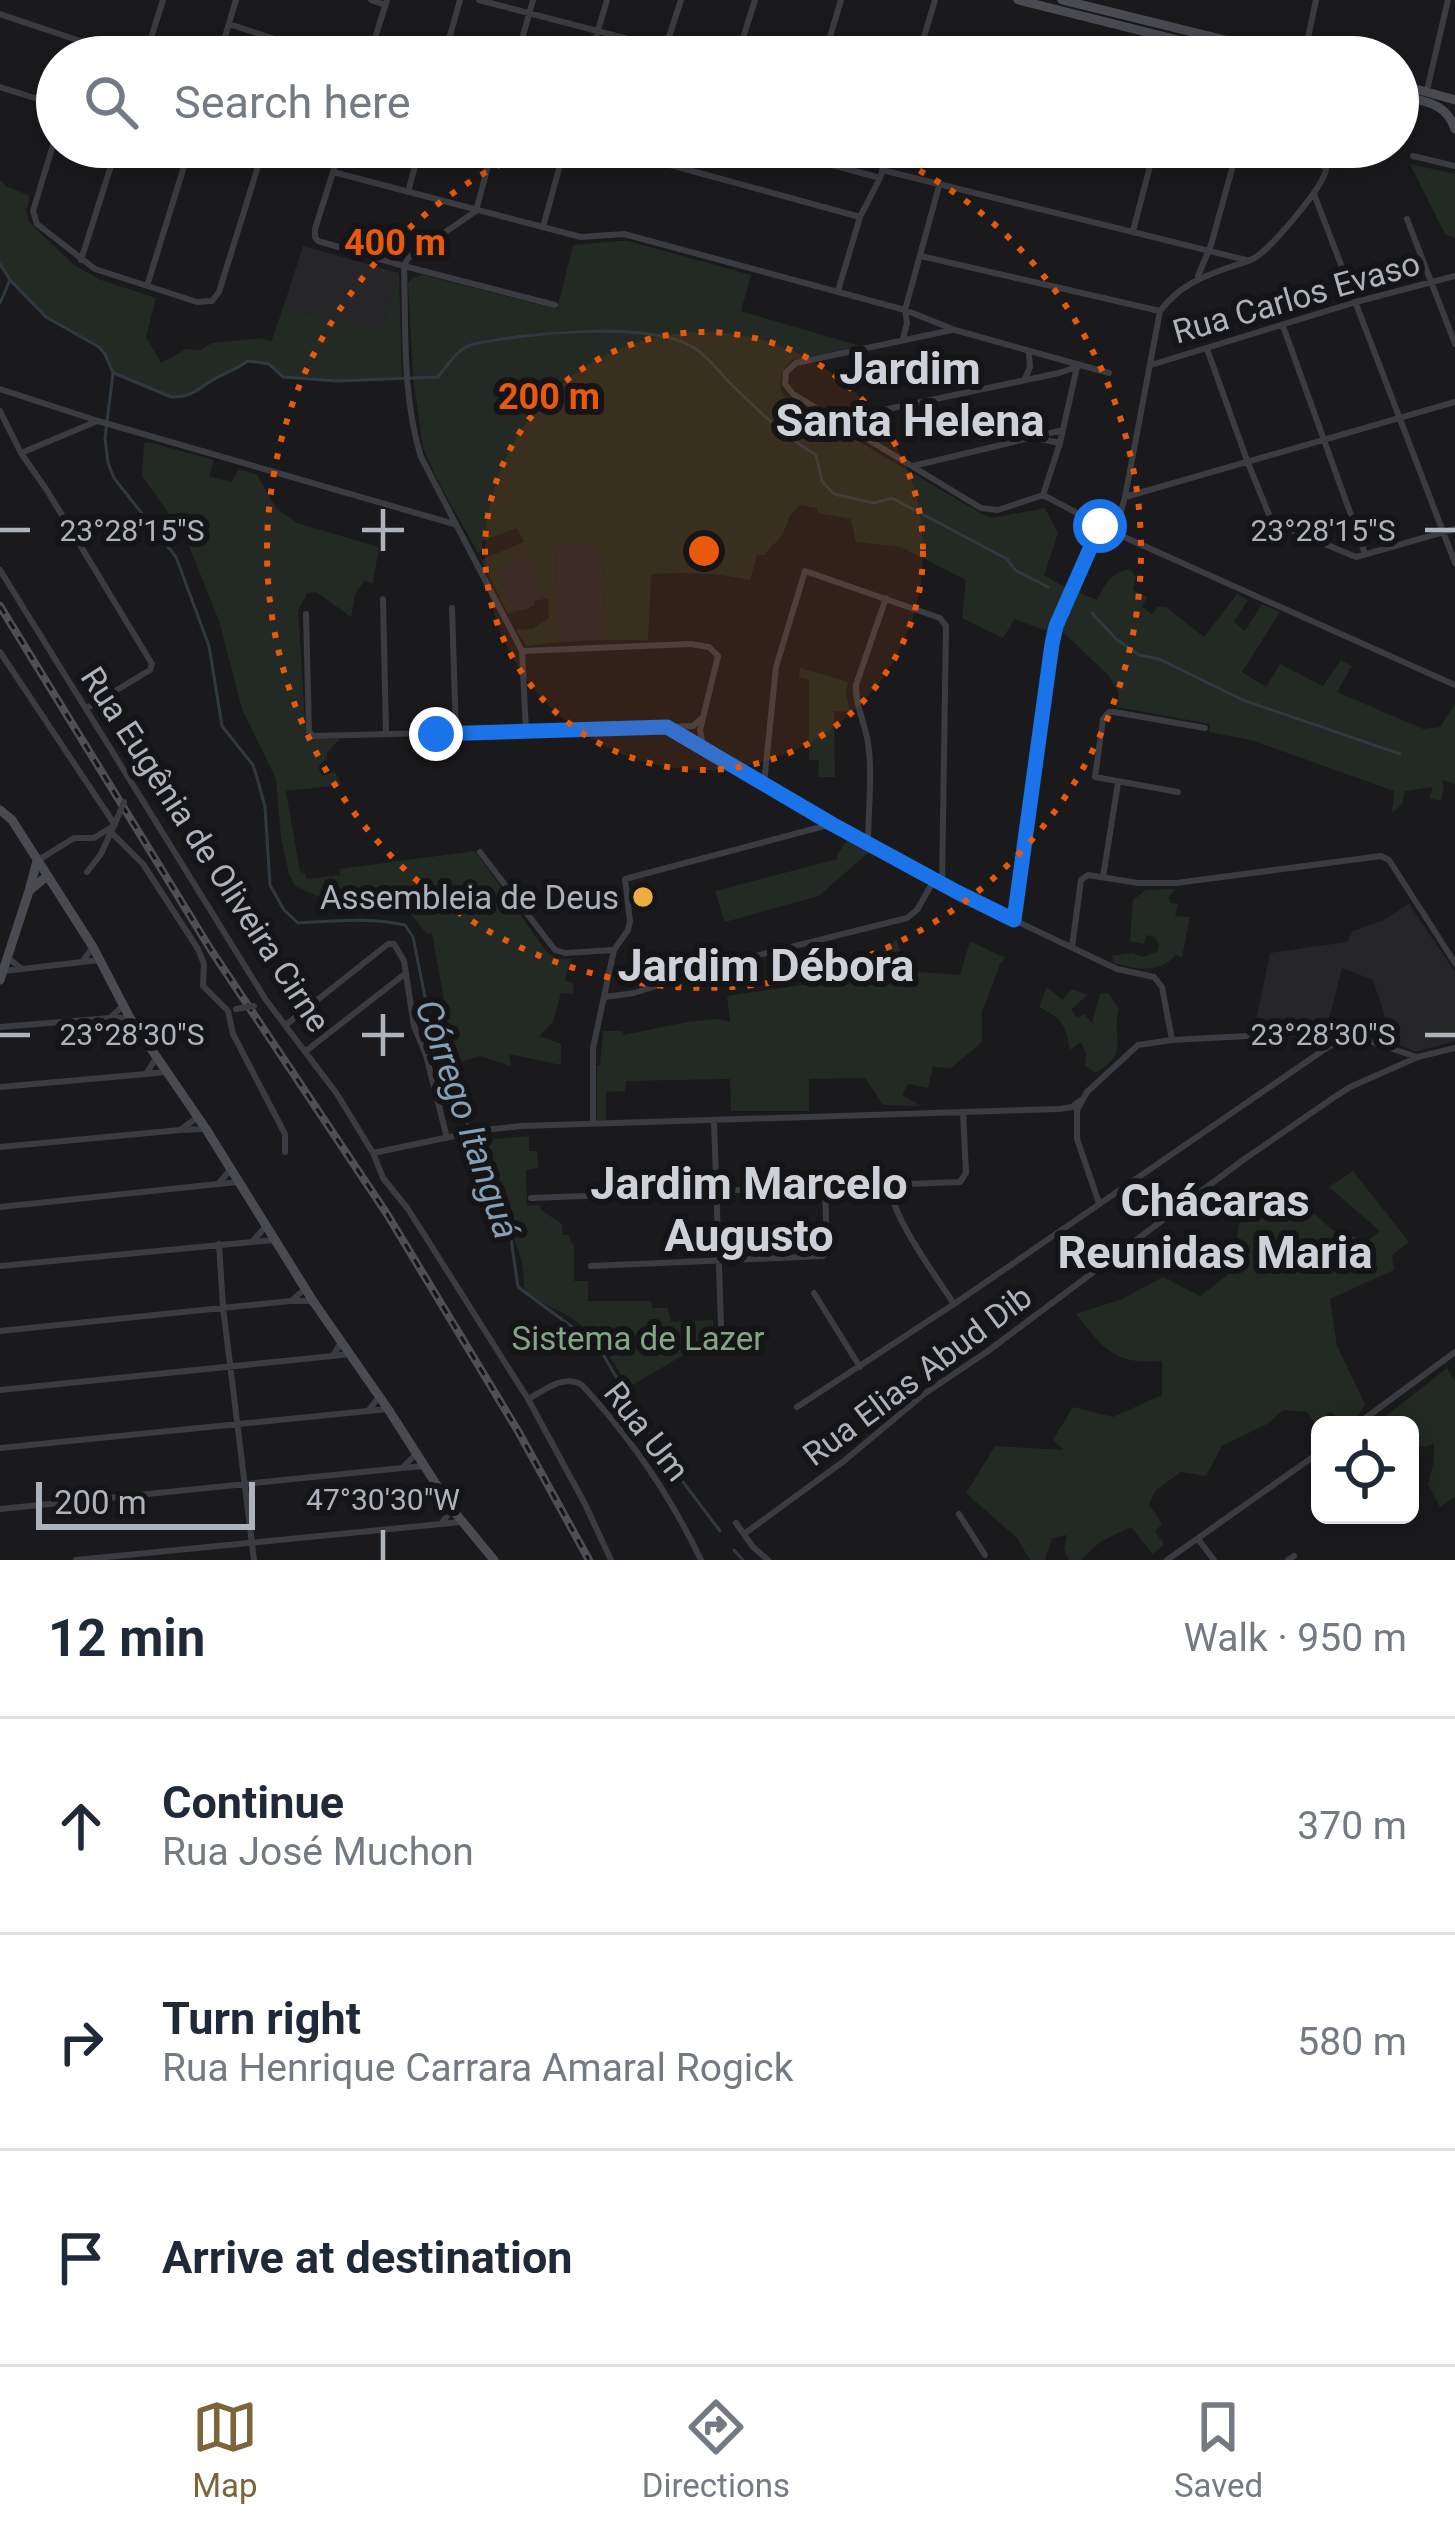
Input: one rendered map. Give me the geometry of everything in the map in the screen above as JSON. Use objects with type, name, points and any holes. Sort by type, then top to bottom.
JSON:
[{"type":"street","points":[[152,36],[163,0]]},
{"type":"street","points":[[225,36],[236,0]]},
{"type":"street","points":[[371,0],[386,2],[375,36]]},
{"type":"street","points":[[450,36],[460,0]]},
{"type":"street","points":[[479,0],[613,36]]},
{"type":"street","points":[[523,36],[533,0]]},
{"type":"street","points":[[596,36],[607,0]]},
{"type":"street","points":[[669,36],[681,0]]},
{"type":"street","points":[[744,36],[755,0]]},
{"type":"street","points":[[831,36],[842,0]]},
{"type":"street","points":[[924,36],[935,0]]},
{"type":"street","points":[[1018,0],[1170,36]]},
{"type":"street","points":[[1062,0],[1174,36]]},
{"type":"street","points":[[1308,36],[1316,0]]},
{"type":"street","points":[[1426,97],[1448,0]]},
{"type":"street","points":[[0,14],[59,36]]},
{"type":"street","points":[[229,24],[265,36]]},
{"type":"street","points":[[0,87],[36,98]]},
{"type":"street","points":[[1419,94],[1453,107],[1455,129]]},
{"type":"street","points":[[1419,96],[1426,97]]},
{"type":"street","points":[[1419,157],[1455,166]]},
{"type":"street","points":[[47,168],[33,218],[37,224],[94,269],[197,302],[212,302],[218,292],[256,168]]},
{"type":"street","points":[[81,260],[110,168]]},
{"type":"street","points":[[147,286],[184,168]]},
{"type":"street","points":[[333,168],[315,230],[318,241],[555,305]]},
{"type":"street","points":[[408,192],[414,168]]},
{"type":"street","points":[[487,168],[476,211],[408,258],[404,266],[409,388],[421,457],[522,651],[526,731]]},
{"type":"street","points":[[543,227],[559,168]]},
{"type":"street","points":[[681,168],[860,217]]},
{"type":"street","points":[[855,168],[940,184],[1247,261]]},
{"type":"street","points":[[838,291],[860,217],[883,168]]},
{"type":"street","points":[[1133,232],[1149,168]]},
{"type":"street","points":[[1196,279],[1209,251],[1232,168]]},
{"type":"street","points":[[1115,533],[1160,311],[1196,279],[1257,256],[1314,194],[1326,176],[1322,168]]},
{"type":"street","points":[[332,172],[581,237],[624,234],[904,310],[955,330],[1109,374]]},
{"type":"street","points":[[902,339],[907,323],[904,310],[940,184]]},
{"type":"street","points":[[1314,194],[1455,563]]},
{"type":"street","points":[[1407,219],[1455,344]]},
{"type":"street","points":[[922,256],[1160,311]]},
{"type":"street","name":"Rua Carlos Evaso","points":[[1151,365],[1455,276]]},
{"type":"street","points":[[1282,326],[1365,554]]},
{"type":"street","points":[[955,330],[796,363],[786,372],[785,384],[793,394],[909,466],[990,511],[1043,495],[1115,533],[1455,685]]},
{"type":"street","points":[[1207,349],[1272,522],[1353,556],[1455,529]]},
{"type":"street","points":[[1025,379],[1031,362],[1027,351]]},
{"type":"street","points":[[850,429],[874,412],[1078,367]]},
{"type":"street","points":[[1043,495],[1078,367]]},
{"type":"street","points":[[1059,373],[1073,383]]},
{"type":"street","points":[[0,389],[454,524]]},
{"type":"street","points":[[1125,497],[1455,402]]},
{"type":"street","points":[[61,410],[72,418],[73,427],[67,434]]},
{"type":"street","points":[[0,411],[21,453],[152,664],[86,708]]},
{"type":"street","points":[[21,453],[99,422]]},
{"type":"street","points":[[909,466],[1063,430]]},
{"type":"street","points":[[1026,439],[1060,443]]},
{"type":"street","points":[[940,484],[937,474],[942,459]]},
{"type":"street","points":[[1014,920],[1052,644],[1100,526]]},
{"type":"street","name":"Rua Eugênia de Oliveira Cirne","points":[[0,570],[266,1000],[374,1153],[383,1178],[408,1209],[528,1399],[611,1560]]},
{"type":"street","points":[[604,997],[634,993],[736,961],[907,918],[917,910],[938,882],[946,626],[940,618],[806,571],[776,668],[764,784]]},
{"type":"street","points":[[868,844],[869,755],[855,696],[886,598]]},
{"type":"street","points":[[382,599],[386,735]]},
{"type":"street","points":[[452,608],[456,733]]},
{"type":"street","points":[[306,614],[309,732],[313,736],[693,726],[704,715]]},
{"type":"street","points":[[522,651],[710,647],[718,656],[700,736],[712,753]]},
{"type":"street","points":[[0,652],[113,829],[162,890],[198,949],[204,964],[202,986],[232,1010],[233,1034],[285,1134],[285,1152]]},
{"type":"street","points":[[1178,792],[1095,777],[1106,714],[1205,728]]},
{"type":"street","points":[[667,727],[938,882],[1117,969],[1159,980],[1172,1040]]},
{"type":"street","points":[[1103,877],[1118,783]]},
{"type":"street","points":[[87,872],[101,854],[131,784]]},
{"type":"street","points":[[0,810],[8,814],[93,947],[130,1018],[313,1301],[461,1522],[494,1560]]},
{"type":"street","points":[[593,1124],[593,1048],[614,950],[628,930],[624,884],[629,877],[832,824]]},
{"type":"street","points":[[2,975],[38,861],[74,838],[94,838],[113,829]]},
{"type":"street","points":[[480,852],[555,950],[614,950]]},
{"type":"street","points":[[1072,947],[1084,876],[1176,883],[1381,856],[1455,962]]},
{"type":"street","points":[[29,891],[47,876]]},
{"type":"street","points":[[286,1025],[388,944],[394,944],[406,973],[414,1026],[447,1138]]},
{"type":"street","points":[[82,962],[93,947]]},
{"type":"street","points":[[8,957],[22,969]]},
{"type":"street","points":[[2,975],[100,960]]},
{"type":"street","points":[[306,1051],[406,973]]},
{"type":"street","points":[[232,1010],[266,1000]]},
{"type":"street","points":[[110,1018],[123,1006]]},
{"type":"street","points":[[0,1027],[130,1018]]},
{"type":"street","points":[[1327,1032],[1328,1047]]},
{"type":"street","points":[[1099,1203],[1078,1139],[1078,1109],[1138,1046],[1327,1032],[1418,1057]]},
{"type":"street","points":[[796,1407],[1328,1047],[1357,1037]]},
{"type":"street","name":"Rua Elias Abud Dib","points":[[744,1534],[844,1461],[924,1394],[1350,1087],[1418,1057],[1455,1048]]},
{"type":"street","points":[[146,1074],[156,1058]]},
{"type":"street","points":[[0,1087],[166,1072]]},
{"type":"street","points":[[1059,1109],[1078,1109]]},
{"type":"street","points":[[374,1153],[521,1126],[1078,1109]]},
{"type":"street","points":[[531,1198],[960,1182],[964,1178],[964,1112]]},
{"type":"street","points":[[180,1130],[198,1117]]},
{"type":"street","points":[[714,1120],[721,1325]]},
{"type":"street","points":[[0,1147],[206,1129]]},
{"type":"street","points":[[218,1184],[231,1169]]},
{"type":"street","points":[[0,1207],[238,1182]]},
{"type":"street","points":[[890,1184],[905,1226],[954,1304]]},
{"type":"street","points":[[592,1266],[823,1256],[825,1187]]},
{"type":"street","points":[[252,1242],[266,1226]]},
{"type":"street","points":[[0,1266],[275,1240]]},
{"type":"street","points":[[219,1244],[254,1560]]},
{"type":"street","points":[[292,1301],[305,1288]]},
{"type":"street","points":[[814,1293],[860,1367]]},
{"type":"street","points":[[0,1331],[313,1301]]},
{"type":"street","points":[[333,1356],[341,1342]]},
{"type":"street","points":[[1368,1416],[1455,1352]]},
{"type":"street","points":[[0,1390],[349,1354]]},
{"type":"street","name":"Rua Um","points":[[528,1399],[564,1381],[581,1385],[641,1456],[672,1502],[701,1560]]},
{"type":"street","points":[[368,1411],[379,1397]]},
{"type":"street","points":[[0,1448],[388,1409]]},
{"type":"street","points":[[402,1468],[416,1454]]},
{"type":"street","points":[[1167,1560],[1311,1458]]},
{"type":"street","points":[[0,1509],[425,1466]]},
{"type":"street","points":[[441,1524],[452,1509]]},
{"type":"street","points":[[958,1514],[982,1557],[993,1549]]},
{"type":"street","points":[[76,1560],[461,1522]]},
{"type":"street","points":[[736,1523],[768,1560]]},
{"type":"street","points":[[1198,1539],[1214,1560]]},
{"type":"shaded area","points":[[303,246],[399,273],[381,331],[283,308]]},
{"type":"shaded area","points":[[590,545],[603,556],[606,640],[558,642],[556,548]]},
{"type":"shaded area","points":[[525,547],[544,599],[515,611],[496,569],[524,556],[521,548]]},
{"type":"shaded area","points":[[1409,904],[1455,972],[1455,1041],[1415,1052],[1393,1042],[1373,980],[1342,968],[1327,1027],[1254,1030],[1270,953],[1347,942],[1353,931]]},
{"type":"green space","points":[[1412,168],[1455,174],[1455,238],[1445,234]]},
{"type":"green space","points":[[0,180],[30,196],[29,222],[74,265],[101,280],[156,298],[146,337],[161,363],[186,349],[200,350],[212,343],[263,338],[271,342],[283,308],[381,330],[399,273],[402,377],[336,381],[283,377],[269,364],[249,361],[199,392],[179,398],[113,373],[99,347],[46,317],[0,264]]},
{"type":"green space","points":[[628,241],[751,275],[741,311],[860,346],[792,360],[781,378],[786,399],[982,514],[992,518],[1045,508],[1058,533],[1044,575],[1068,589],[1047,631],[1015,619],[1003,638],[962,618],[966,580],[901,547],[856,542],[851,519],[801,505],[765,555],[757,555],[750,580],[651,574],[648,640],[606,640],[603,556],[590,545],[561,545],[556,548],[558,642],[527,646],[516,630],[532,629],[549,618],[548,599],[544,599],[525,548],[521,549],[524,556],[496,569],[515,611],[508,614],[481,560],[524,542],[517,528],[482,541],[483,550],[478,553],[423,448],[408,283],[423,275],[557,309],[573,245]]},
{"type":"green space","points":[[147,442],[214,460],[209,476],[232,482],[239,469],[257,475],[277,509],[297,523],[379,547],[373,583],[364,581],[355,595],[351,617],[316,592],[307,593],[298,611],[306,734],[313,739],[340,739],[318,766],[322,776],[335,772],[341,785],[286,791],[300,872],[307,879],[340,875],[339,869],[475,851],[546,951],[555,958],[571,959],[565,980],[574,984],[573,994],[561,993],[553,1022],[539,1036],[561,1044],[561,1065],[509,1054],[511,1066],[480,1056],[460,1062],[449,1029],[432,933],[427,934],[404,906],[322,898],[295,886],[281,838],[276,779],[242,709],[219,621],[185,536],[142,476]]},
{"type":"green space","points":[[1130,569],[1136,577],[1133,590],[1147,597],[1142,607],[1152,614],[1157,607],[1166,607],[1204,637],[1237,594],[1248,600],[1234,622],[1245,631],[1262,604],[1280,612],[1242,672],[1266,687],[1280,664],[1323,686],[1341,660],[1352,666],[1337,692],[1423,729],[1440,727],[1455,704],[1455,784],[1441,780],[1441,801],[1429,798],[1433,787],[1405,791],[1402,804],[1392,813],[1394,791],[1251,740],[1209,732],[1210,724],[1117,707],[1119,693],[1109,676],[1062,631],[1078,592],[1097,600],[1113,576]]},
{"type":"green space","points":[[800,668],[848,682],[850,712],[834,711],[835,777],[818,777],[819,760],[809,760],[809,680],[799,677]]},
{"type":"green space","points":[[848,839],[870,851],[819,896],[725,922],[715,891],[837,859]]},
{"type":"green space","points":[[1175,889],[1168,898],[1178,904],[1175,916],[1190,917],[1182,957],[1176,955],[1147,969],[1114,963],[1112,956],[1132,953],[1144,957],[1158,951],[1154,937],[1146,935],[1144,944],[1130,941],[1133,900],[1146,890]]},
{"type":"green space","points":[[896,939],[907,971],[960,975],[970,941],[1005,958],[982,1012],[982,1042],[951,1068],[933,1067],[928,1088],[908,1084],[902,1095],[921,1106],[883,1105],[865,1078],[809,1079],[809,1111],[731,1111],[730,1079],[626,1081],[625,1091],[606,1092],[606,1120],[597,1121],[597,1066],[603,1031],[624,1035],[687,1022],[730,1022],[727,996],[836,980],[870,965]]},
{"type":"green space","points":[[1047,987],[1062,1000],[1072,989],[1088,995],[1071,1009],[1077,1018],[1084,1014],[1092,1023],[1100,994],[1108,993],[1119,1009],[1116,1051],[1095,1073],[1085,1065],[1081,1042],[1070,1050],[1062,1023],[1039,1007]]},
{"type":"green space","name":"Sistema de Lazer","points":[[529,1136],[529,1151],[537,1151],[538,1168],[526,1170],[527,1206],[540,1205],[562,1224],[563,1235],[568,1235],[574,1247],[574,1281],[588,1281],[588,1301],[651,1301],[653,1308],[668,1308],[671,1322],[713,1320],[713,1329],[721,1333],[629,1387],[590,1333],[524,1288],[518,1250],[473,1141]]},
{"type":"green space","points":[[1353,1171],[1409,1242],[1392,1255],[1394,1270],[1330,1299],[1337,1346],[1365,1404],[1358,1416],[1331,1412],[1311,1418],[1307,1412],[1283,1410],[1269,1423],[1222,1446],[1206,1476],[1181,1472],[1156,1490],[1149,1504],[1162,1524],[1155,1531],[1164,1544],[1153,1554],[1131,1527],[1100,1542],[1081,1560],[1069,1560],[1064,1549],[1067,1535],[1052,1538],[1045,1560],[1030,1560],[1017,1538],[966,1493],[995,1446],[1064,1450],[1053,1440],[1073,1407],[1113,1417],[1162,1395],[1162,1361],[1132,1360],[1111,1352],[1076,1314],[1122,1299],[1163,1277],[1200,1296],[1233,1271],[1239,1224],[1286,1190],[1333,1230],[1367,1241],[1380,1231],[1329,1187]]},
{"type":"green space","points":[[1447,1368],[1455,1382],[1455,1497],[1440,1507],[1428,1484],[1434,1444],[1419,1445],[1419,1416],[1386,1416]]},
{"type":"waterway","name":"Córrego Itanguá","points":[[0,264],[46,317],[105,354],[113,373],[105,438],[108,463],[114,478],[176,557],[209,646],[222,726],[253,765],[258,781],[265,807],[270,885],[284,910],[298,923],[365,920],[405,925],[413,937],[427,1007],[462,1103],[479,1172],[509,1225],[518,1287],[598,1346],[651,1436],[675,1458],[680,1478],[720,1531]]},
{"type":"waterway","points":[[0,303],[9,282]]},
{"type":"waterway","points":[[114,373],[179,397],[248,361],[269,364],[283,377],[336,381],[438,377],[461,350],[493,341],[582,332],[671,338],[702,354],[771,422],[816,455],[822,481],[834,494],[874,503],[892,498],[1007,559],[1015,570],[1048,587]]},
{"type":"waterway","points":[[1092,613],[1139,655],[1159,659],[1243,700],[1400,754]]},
{"type":"waterway","name":"Córrego Itanguá","points":[[734,1550],[743,1560]]},
{"type":"railway","points":[[0,606],[211,950],[387,1214],[518,1431],[589,1560]]},
{"type":"place","name":"Assembleia de Deus","points":[[643,897]]},
{"type":"district","name":"Jardim Santa Helena","points":[[910,394]]},
{"type":"district","name":"Jardim Débora","points":[[766,965]]},
{"type":"district","name":"Jardim Marcelo Augusto","points":[[749,1209]]},
{"type":"district","name":"Chácaras Reunidas Maria","points":[[1215,1226]]},
{"type":"route","points":[[436,734],[667,727],[832,824],[1014,920],[1052,644],[1100,526]]}]
